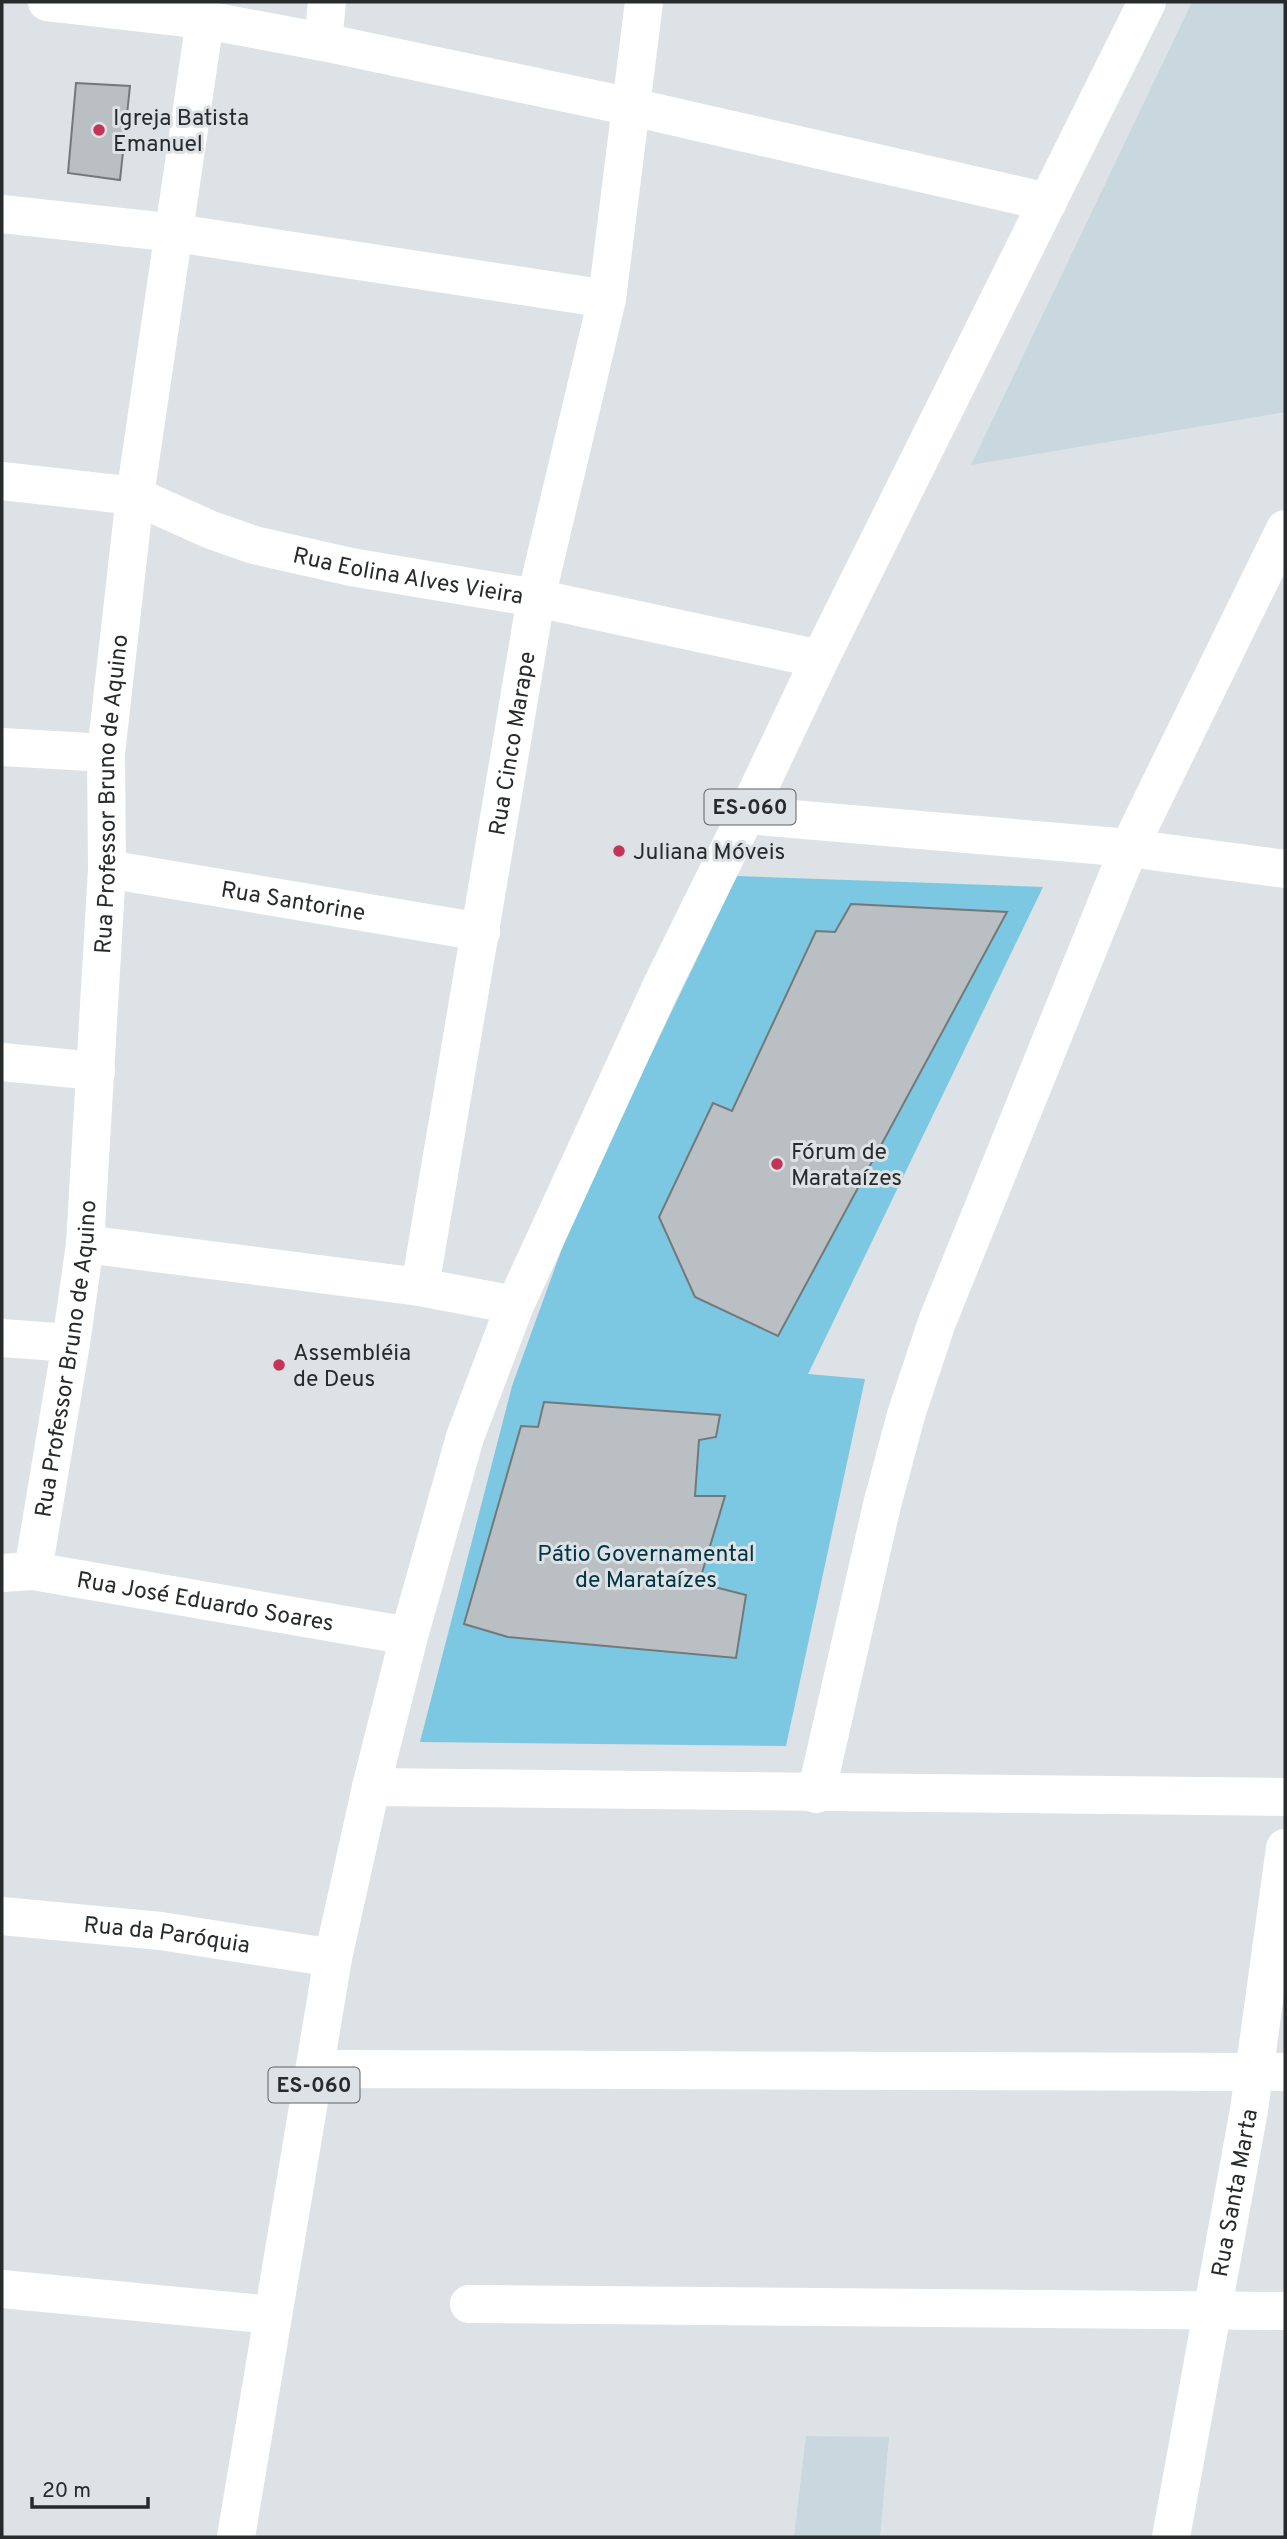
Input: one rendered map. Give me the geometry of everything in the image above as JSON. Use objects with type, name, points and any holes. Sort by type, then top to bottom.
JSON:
[{"type":"street","points":[[47,2],[205,20],[323,42],[632,107],[1048,202]]},
{"type":"street","points":[[323,42],[327,2]]},
{"type":"street","name":"Rua Cinco Marape","points":[[420,1287],[536,598],[607,299],[644,2]]},
{"type":"street","name":"ES-060","points":[[236,2537],[333,1958],[371,1787],[409,1636],[465,1437],[515,1305],[661,987],[820,659],[1048,202],[1143,2]]},
{"type":"street","name":"Rua Professor Bruno de Aquino","points":[[18,1572],[71,1343],[85,1244],[107,869],[106,754],[135,496],[176,233],[205,20]]},
{"type":"street","points":[[2,214],[176,233],[607,299]]},
{"type":"street","name":"Rua Eolina Alves Vieira","points":[[2,481],[135,496],[211,530],[254,545],[351,567],[536,598],[820,659]]},
{"type":"street","points":[[817,1794],[882,1505],[906,1415],[933,1334],[1129,848],[1285,529]]},
{"type":"street","points":[[2,747],[106,754]]},
{"type":"street","points":[[746,815],[1129,848],[1285,869]]},
{"type":"street","name":"Rua Santorine","points":[[107,869],[481,932]]},
{"type":"street","points":[[2,1062],[96,1071]]},
{"type":"street","points":[[85,1244],[420,1287],[515,1305]]},
{"type":"street","points":[[2,1338],[71,1343]]},
{"type":"street","name":"Rua José Eduardo Soares","points":[[18,1572],[409,1636]]},
{"type":"street","points":[[371,1787],[817,1794],[1285,1797]]},
{"type":"street","name":"Rua Santa Marta","points":[[1171,2537],[1213,2311],[1270,2072],[1285,1848]]},
{"type":"street","name":"Rua da Paróquia","points":[[3,1923],[161,1931],[333,1958]]},
{"type":"street","points":[[316,2069],[1270,2072]]},
{"type":"street","points":[[2,2289],[272,2315]]},
{"type":"street","points":[[469,2304],[1285,2311]]},
{"type":"shaded area","points":[[1192,2],[1285,2],[1285,412],[971,465]]},
{"type":"shaded area","points":[[806,2436],[889,2437],[880,2537],[794,2537]]},
{"type":"green space","name":"Pátio Governamental de Marataízes","points":[[737,876],[1043,887],[808,1374],[865,1379],[786,1746],[420,1742],[512,1386],[576,1210]]},
{"type":"building","name":"Igreja Batista Emanuel","points":[[76,83],[130,86],[120,180],[68,173]]},
{"type":"building","name":"Fórum de Marataízes","points":[[851,904],[1007,912],[778,1336],[695,1297],[659,1217],[713,1103],[732,1111],[816,931],[835,932]]},
{"type":"building","points":[[544,1402],[720,1415],[716,1437],[699,1440],[695,1496],[725,1496],[699,1583],[746,1595],[736,1658],[508,1637],[464,1624],[521,1426],[538,1427]]},
{"type":"place","name":"Igreja Batista Emanuel","points":[[99,130]]},
{"type":"place","name":"Juliana Móveis","points":[[619,851]]},
{"type":"place","name":"Fórum de Marataízes","points":[[777,1164]]},
{"type":"place","name":"Assembléia de Deus","points":[[279,1365]]}]
